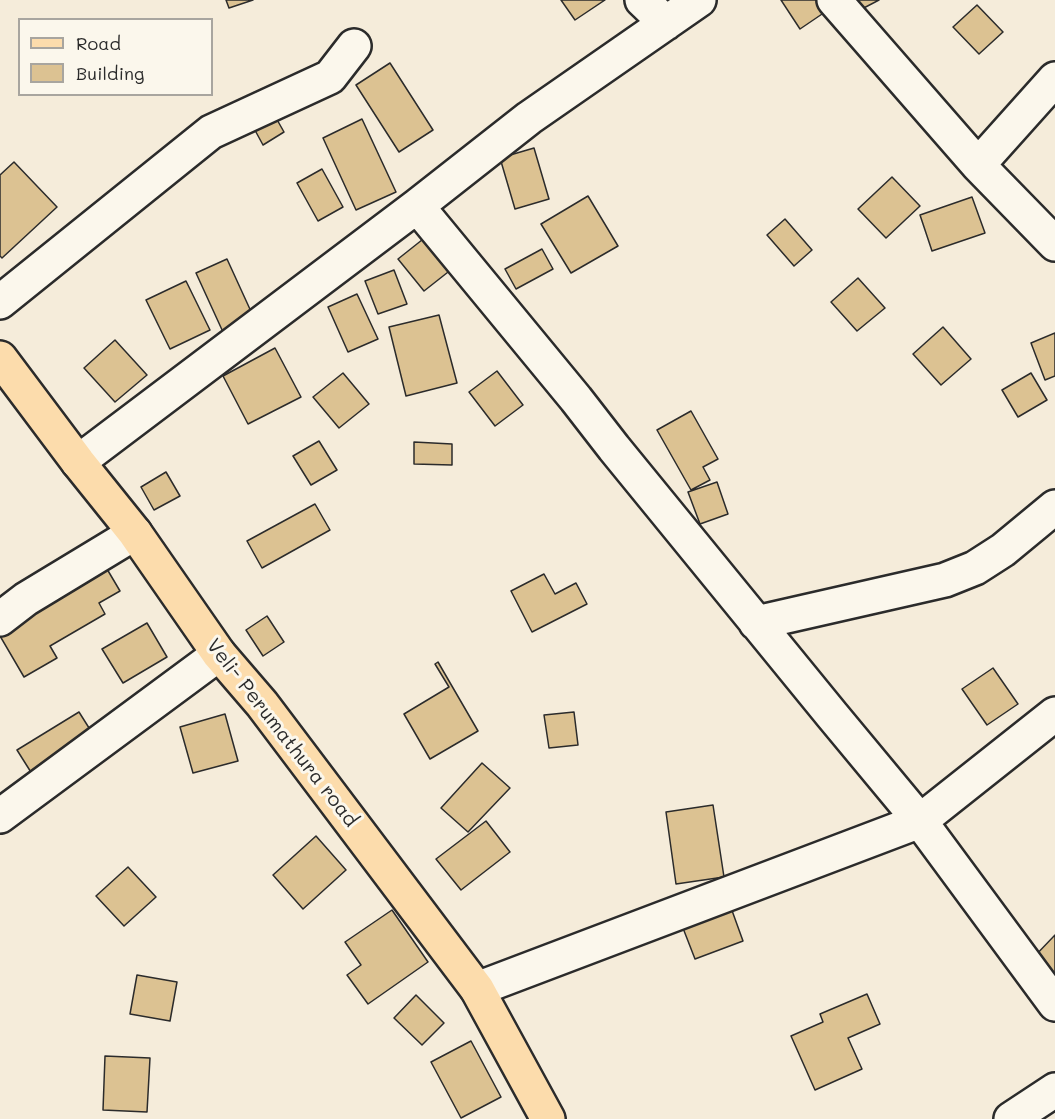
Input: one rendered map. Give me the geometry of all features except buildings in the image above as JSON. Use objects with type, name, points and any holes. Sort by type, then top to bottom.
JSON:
[{"type":"main road","name":"Veli- Perumathura road","points":[[1,360],[135,533],[219,654],[262,704],[477,989],[548,1119]]},
{"type":"street","points":[[642,0],[666,23]]},
{"type":"street","points":[[78,462],[417,206],[529,118],[699,0]]},
{"type":"street","points":[[834,0],[978,165],[1048,226]]},
{"type":"street","points":[[0,302],[211,132],[330,77],[354,46]]},
{"type":"street","points":[[978,165],[1055,79]]},
{"type":"street","points":[[417,206],[920,821],[1055,1004]]},
{"type":"street","points":[[756,623],[945,580],[975,568],[1002,550],[1055,507]]},
{"type":"street","points":[[0,619],[26,599],[135,533]]},
{"type":"street","points":[[0,816],[219,654]]},
{"type":"street","points":[[477,989],[920,821],[1055,714]]},
{"type":"street","points":[[1011,1119],[1055,1090]]}]
